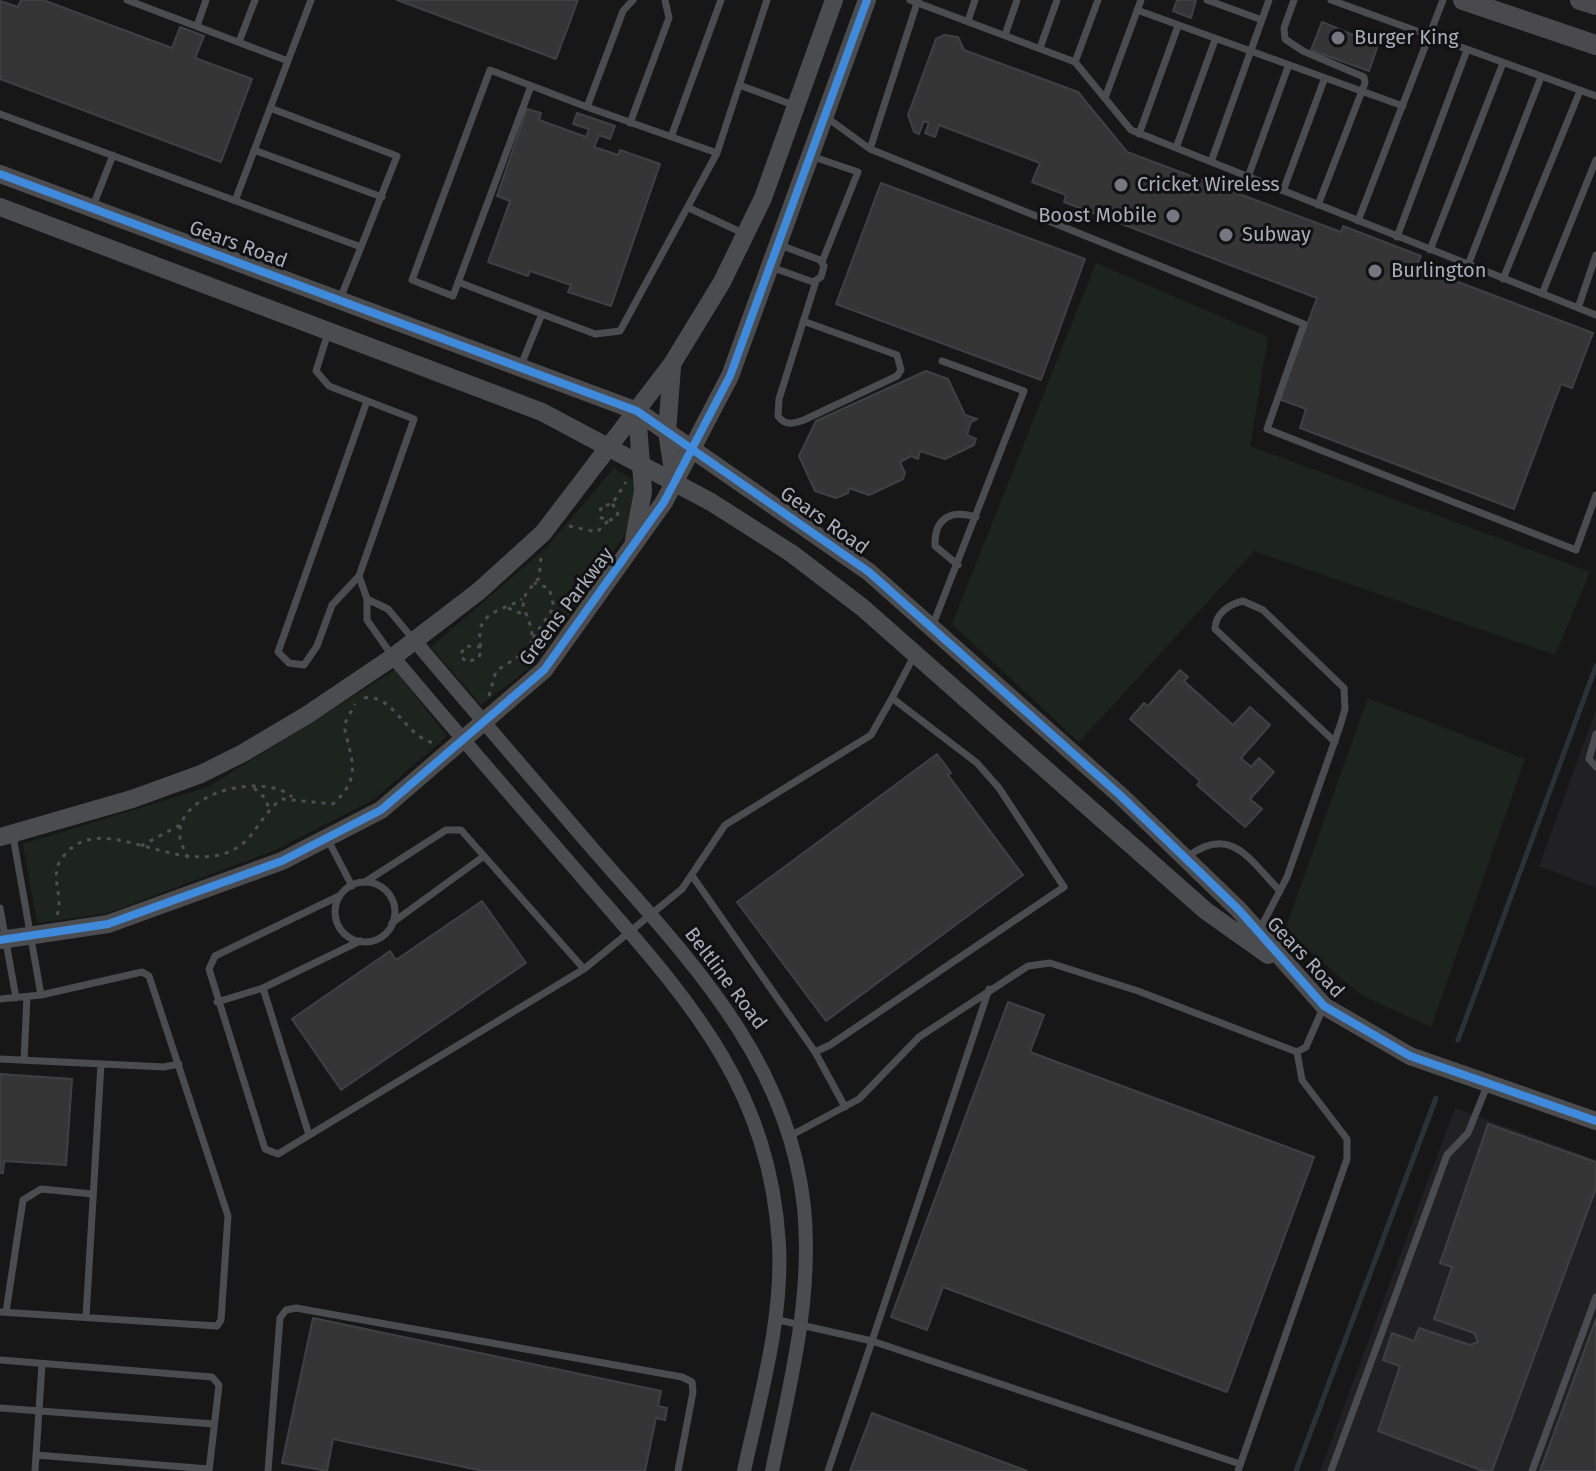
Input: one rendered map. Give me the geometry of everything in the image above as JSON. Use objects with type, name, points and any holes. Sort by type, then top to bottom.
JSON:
[{"type":"main road","points":[[1463,0],[1596,45]]},
{"type":"main road","points":[[1580,0],[1596,5]]},
{"type":"street","points":[[6,835],[132,799],[201,774],[307,715],[393,657],[479,591],[543,533],[672,364],[722,282],[763,198],[834,0]]},
{"type":"street","name":"Greens Parkway","points":[[3,939],[108,924],[282,861],[381,810],[463,739],[482,713],[544,670],[675,483],[730,376],[867,0]]},
{"type":"street","points":[[797,106],[826,117]]},
{"type":"street","name":"Gears Road","points":[[0,174],[637,411],[869,572],[1121,796],[1186,858],[1324,1006],[1410,1056],[1596,1121]]},
{"type":"street","name":"Gears Road","points":[[0,207],[542,412],[610,448],[636,470],[675,483],[791,553],[915,654],[1206,911],[1290,971]]},
{"type":"street","points":[[82,238],[92,208]]},
{"type":"street","points":[[329,331],[340,299]]},
{"type":"street","points":[[672,364],[667,432],[675,483]]},
{"type":"street","points":[[632,547],[643,491],[636,470],[637,411]]},
{"type":"street","points":[[915,654],[931,629]]},
{"type":"street","name":"Beltline Road","points":[[414,640],[482,713],[651,916],[736,1021],[760,1063],[788,1137],[803,1204],[807,1248],[801,1325],[772,1471]]},
{"type":"street","points":[[393,657],[686,998],[736,1076],[753,1116],[776,1208],[779,1247],[774,1319],[744,1471]]},
{"type":"street","points":[[1102,818],[1121,796]]},
{"type":"lane","points":[[127,0],[288,61]]},
{"type":"lane","points":[[197,26],[206,0]]},
{"type":"lane","points":[[239,42],[255,0]]},
{"type":"lane","points":[[235,201],[311,0]]},
{"type":"lane","points":[[587,107],[623,11],[633,0]]},
{"type":"lane","points":[[630,123],[669,18],[665,0]]},
{"type":"lane","points":[[671,137],[721,0]]},
{"type":"lane","points":[[458,282],[595,334],[620,331],[717,153],[742,86],[767,0]]},
{"type":"lane","points":[[968,21],[975,0]]},
{"type":"lane","points":[[1005,35],[1017,0]]},
{"type":"lane","points":[[1040,48],[1057,0]]},
{"type":"lane","points":[[1075,62],[1098,0]]},
{"type":"lane","points":[[1105,98],[1141,0]]},
{"type":"lane","points":[[1207,0],[1262,20]]},
{"type":"lane","points":[[1211,162],[1269,0]]},
{"type":"lane","points":[[1294,0],[1284,28],[1285,39],[1303,51],[1359,72],[1365,83],[1318,205]]},
{"type":"lane","points":[[1331,0],[1596,96]]},
{"type":"lane","points":[[1358,221],[1443,0]]},
{"type":"lane","points":[[870,149],[915,1],[1075,62],[1131,130],[1139,134],[1596,315]]},
{"type":"lane","points":[[1137,10],[1403,106]]},
{"type":"lane","points":[[1139,134],[1178,26]]},
{"type":"lane","points":[[1176,148],[1215,40]]},
{"type":"lane","points":[[1397,237],[1467,50]]},
{"type":"lane","points":[[1430,250],[1503,63]]},
{"type":"lane","points":[[1248,177],[1288,67]]},
{"type":"lane","points":[[531,86],[453,296],[412,280],[490,70],[717,153]]},
{"type":"lane","points":[[1468,265],[1541,77]]},
{"type":"lane","points":[[1283,191],[1324,80]]},
{"type":"lane","points":[[742,86],[797,106]]},
{"type":"lane","points":[[1503,279],[1580,91]]},
{"type":"lane","points":[[270,108],[397,156],[340,299]]},
{"type":"lane","points":[[0,114],[361,247]]},
{"type":"lane","points":[[826,117],[870,149],[1304,324],[1267,429],[1576,550],[1596,495]]},
{"type":"lane","points":[[254,150],[382,197]]},
{"type":"lane","points":[[92,208],[113,155]]},
{"type":"lane","points":[[803,321],[897,355],[901,370],[897,376],[804,420],[785,423],[778,416],[779,399],[803,321],[816,281],[823,274],[822,262],[858,172],[809,155]]},
{"type":"lane","points":[[1542,294],[1596,160]]},
{"type":"lane","points":[[689,208],[745,235]]},
{"type":"lane","points":[[778,245],[822,262]]},
{"type":"lane","points":[[1578,308],[1596,255]]},
{"type":"lane","points":[[770,266],[816,281]]},
{"type":"lane","points":[[520,367],[542,314]]},
{"type":"lane","points":[[329,331],[316,371],[329,386],[414,419],[359,576],[332,605],[317,646],[304,665],[289,663],[278,652],[367,401]]},
{"type":"lane","points":[[931,629],[1024,391],[942,361]]},
{"type":"lane","points":[[958,565],[935,546],[937,528],[947,515],[954,513],[976,517]]},
{"type":"lane","points":[[359,576],[367,599],[367,620],[393,657]]},
{"type":"lane","points":[[367,599],[388,609],[414,640]]},
{"type":"lane","points":[[1258,933],[1280,891],[1335,742],[1345,709],[1344,688],[1340,680],[1253,603],[1243,601],[1229,606],[1217,617],[1215,629],[1335,742]]},
{"type":"lane","points":[[584,969],[461,830],[446,830],[365,882],[215,956],[209,969],[265,1149],[278,1154],[584,969],[651,916],[693,877],[725,825],[871,735],[915,654]]},
{"type":"lane","points":[[815,1052],[830,1045],[1064,887],[999,788],[977,763],[892,698]]},
{"type":"lane","points":[[1596,734],[1589,759],[1596,767]]},
{"type":"lane","points":[[6,835],[31,936],[41,995]]},
{"type":"lane","points":[[327,838],[352,886]]},
{"type":"lane","points":[[1186,858],[1205,843],[1229,844],[1238,848],[1280,891]]},
{"type":"lane","points":[[217,1002],[263,988],[360,941],[379,938],[392,924],[484,856]]},
{"type":"lane","points":[[693,877],[815,1052],[845,1107]]},
{"type":"lane","points":[[365,882],[374,884],[389,896],[394,904],[392,924]]},
{"type":"lane","points":[[339,896],[337,924],[343,932],[360,941]]},
{"type":"lane","points":[[0,908],[3,939],[16,998]]},
{"type":"lane","points":[[788,1137],[859,1099],[919,1037],[1028,966],[1050,963],[1138,991],[1297,1052]]},
{"type":"lane","points":[[0,999],[41,995],[146,974],[152,980],[228,1216],[221,1320],[217,1326],[3,1312],[23,1200],[41,1189],[93,1194]]},
{"type":"lane","points":[[263,988],[309,1135]]},
{"type":"lane","points":[[828,1471],[989,989]]},
{"type":"lane","points":[[24,1060],[27,997]]},
{"type":"lane","points":[[1297,1052],[1306,1047],[1324,1006]]},
{"type":"lane","points":[[774,1319],[872,1341],[1239,1468],[1347,1159],[1347,1139],[1302,1080],[1297,1052]]},
{"type":"lane","points":[[0,1059],[164,1067],[179,1064]]},
{"type":"lane","points":[[86,1317],[101,1064]]},
{"type":"lane","points":[[1331,1471],[1447,1155],[1468,1133],[1487,1084]]},
{"type":"lane","points":[[1532,1471],[1596,1297]]},
{"type":"lane","points":[[268,1471],[280,1318],[286,1310],[296,1308],[682,1377],[692,1382],[693,1392],[678,1471]]},
{"type":"lane","points":[[0,1360],[212,1377],[219,1385],[209,1470],[36,1455]]},
{"type":"lane","points":[[35,1471],[42,1364]]},
{"type":"lane","points":[[0,1408],[214,1424]]},
{"type":"path","points":[[608,521],[600,517],[599,508],[612,504],[636,470]]},
{"type":"path","points":[[560,527],[597,532],[617,517],[618,511],[612,504]]},
{"type":"path","points":[[482,713],[496,671],[527,651],[554,607],[552,594],[539,578],[542,554]]},
{"type":"path","points":[[481,647],[465,646],[460,656],[472,662],[479,658],[481,647],[480,632],[486,619],[525,596],[539,578]]},
{"type":"path","points":[[534,583],[543,585]]},
{"type":"path","points":[[525,596],[533,638]]},
{"type":"path","points":[[507,608],[527,616]]},
{"type":"path","points":[[140,846],[180,825],[200,801],[216,792],[254,788],[283,792],[318,805],[333,804],[343,794],[354,766],[344,719],[363,698],[379,698],[410,731],[430,743],[440,742]]},
{"type":"path","points":[[254,788],[266,799],[269,811]]},
{"type":"path","points":[[52,919],[59,911],[58,867],[79,843],[112,837],[188,858],[215,856],[242,845],[258,831],[269,811],[282,799],[292,797]]},
{"type":"path","points":[[180,825],[180,836],[188,858]]},
{"type":"shaded area","points":[[1096,263],[1268,337],[1250,446],[1590,572],[1555,655],[1254,551],[1079,742],[952,624]]},
{"type":"shaded area","points":[[614,468],[635,481],[628,530],[536,663],[481,705],[431,647],[547,547]]},
{"type":"shaded area","points":[[395,670],[447,736],[373,800],[275,850],[108,913],[37,923],[23,844],[208,787]]},
{"type":"shaded area","points":[[1368,698],[1525,759],[1431,1027],[1361,995],[1285,930]]},
{"type":"shaded area","points":[[1596,710],[1596,888],[1539,866]]},
{"type":"shaded area","points":[[1455,1108],[1596,1160],[1596,1471],[1320,1471]]},
{"type":"building","points":[[21,0],[43,0],[172,48],[180,27],[204,36],[195,58],[252,79],[221,162],[0,79],[0,1],[18,7]]},
{"type":"building","points":[[397,0],[578,0],[556,59]]},
{"type":"building","points":[[1177,0],[1196,0],[1191,18],[1173,11]]},
{"type":"building","points":[[1322,22],[1378,45],[1369,71],[1311,50]]},
{"type":"building","points":[[944,35],[958,37],[964,50],[1078,92],[1127,152],[1341,232],[1343,226],[1421,256],[1416,266],[1593,333],[1572,388],[1561,384],[1514,509],[1300,428],[1306,409],[1279,399],[1317,298],[1064,202],[1066,195],[1032,182],[1040,163],[939,125],[935,137],[925,133],[929,123],[924,121],[919,134],[914,132],[908,115],[936,39]]},
{"type":"building","points":[[527,109],[541,113],[539,120],[586,137],[589,129],[573,124],[577,113],[615,126],[610,139],[599,135],[594,147],[618,155],[620,150],[660,164],[611,306],[568,292],[571,285],[530,271],[528,276],[488,262],[510,201],[497,196]]},
{"type":"building","points":[[881,183],[1085,259],[1041,380],[836,304]]},
{"type":"building","points":[[926,371],[948,379],[965,415],[977,419],[971,422],[967,435],[976,439],[974,445],[945,459],[920,451],[918,459],[911,456],[900,462],[905,473],[903,479],[869,495],[849,488],[848,493],[836,498],[815,491],[799,456],[816,421]]},
{"type":"building","points":[[1180,670],[1188,677],[1184,681],[1233,725],[1250,707],[1270,725],[1241,758],[1251,767],[1259,758],[1274,772],[1250,799],[1262,809],[1245,827],[1197,785],[1200,781],[1130,719],[1144,703],[1148,706]]},
{"type":"building","points":[[937,754],[951,773],[948,775],[1023,875],[826,1021],[737,902]]},
{"type":"building","points":[[482,901],[526,963],[341,1090],[292,1019],[390,951],[396,960]]},
{"type":"building","points":[[1008,1002],[1044,1015],[1030,1052],[1314,1157],[1227,1392],[943,1287],[927,1330],[891,1317]]},
{"type":"building","points":[[0,1074],[72,1079],[66,1165],[4,1161],[3,1173],[0,1173]]},
{"type":"building","points":[[1488,1124],[1596,1162],[1596,1188],[1492,1471],[1483,1471],[1378,1431],[1400,1366],[1383,1360],[1392,1333],[1414,1341],[1419,1328],[1470,1345],[1478,1342],[1474,1333],[1434,1319],[1452,1267],[1440,1263]]},
{"type":"building","points":[[313,1318],[661,1391],[658,1406],[667,1408],[665,1420],[656,1418],[645,1471],[483,1471],[333,1439],[327,1471],[282,1463]]},
{"type":"building","points":[[1596,1319],[1596,1471],[1540,1471]]},
{"type":"building","points":[[872,1413],[1027,1471],[850,1471]]},
{"type":"waterway","points":[[1458,1040],[1596,666]]},
{"type":"waterway","points":[[1296,1471],[1436,1098]]},
{"type":"cycle path","points":[[0,940],[108,924],[282,861],[381,810],[544,670],[664,502],[730,376],[867,0]]},
{"type":"cycle path","points":[[0,174],[637,411],[869,572],[1121,796],[1239,910],[1324,1006],[1410,1056],[1596,1121]]},
{"type":"place","name":"Burger King","points":[[1338,38]]},
{"type":"place","name":"Cricket Wireless","points":[[1121,185]]},
{"type":"place","name":"Boost Mobile","points":[[1173,216]]},
{"type":"place","name":"Subway","points":[[1226,235]]},
{"type":"place","name":"Burlington","points":[[1375,271]]}]
